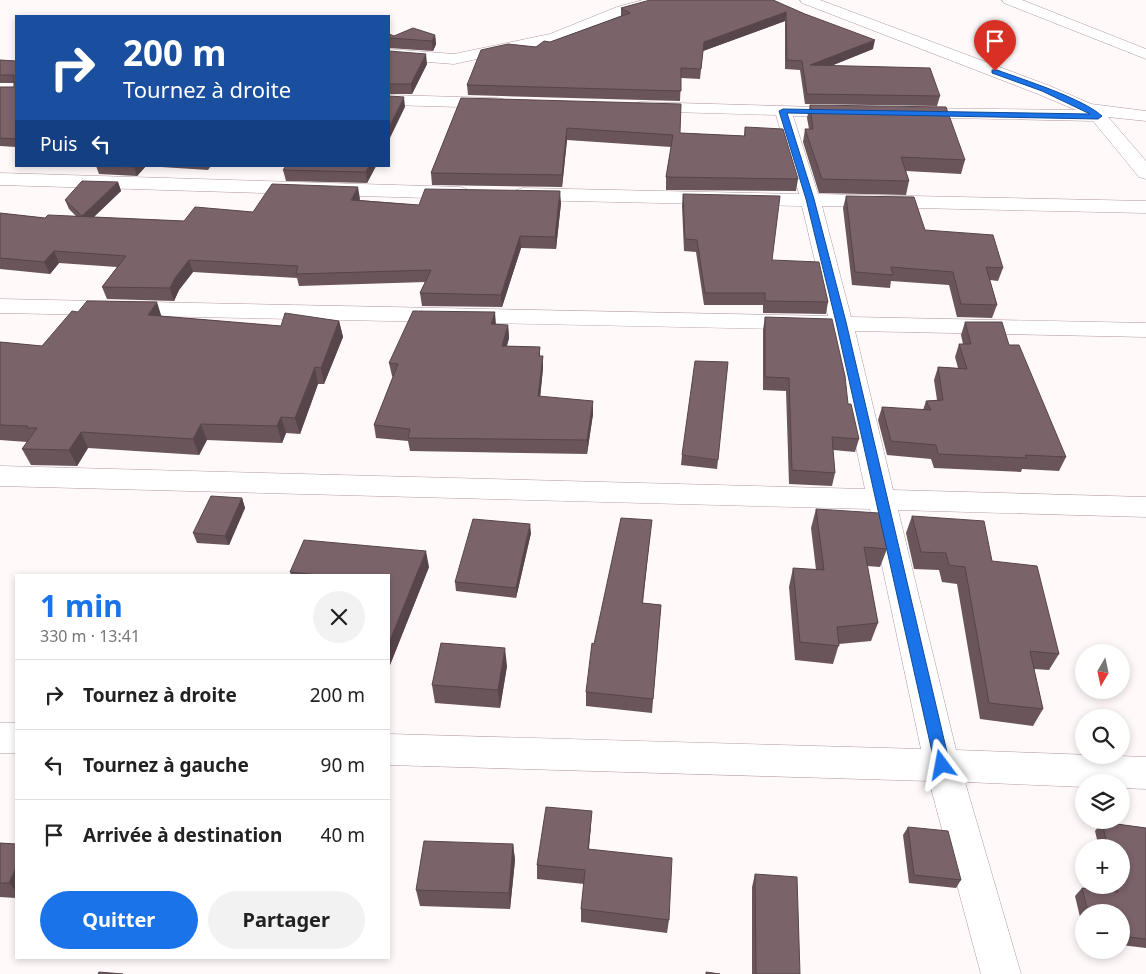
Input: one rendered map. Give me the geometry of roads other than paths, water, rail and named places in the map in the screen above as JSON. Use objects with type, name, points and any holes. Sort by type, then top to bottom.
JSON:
[{"type":"street","points":[[390,54],[423,58],[454,58],[482,53],[554,38],[622,10],[658,0]]},
{"type":"street","points":[[807,0],[1044,90],[1092,113],[1146,173]]},
{"type":"street","points":[[1009,0],[1146,54]]},
{"type":"street","points":[[390,100],[515,104]]},
{"type":"street","points":[[624,107],[862,113]]},
{"type":"street","points":[[783,111],[810,199],[841,322],[880,501],[942,765],[1001,974]]},
{"type":"street","points":[[891,113],[1092,113],[1146,116]]},
{"type":"street","points":[[0,192],[45,167]]},
{"type":"street","points":[[0,179],[481,193]]},
{"type":"street","points":[[500,194],[1146,206]]},
{"type":"street","points":[[0,306],[841,322],[1146,330]]},
{"type":"street","points":[[0,476],[540,489],[880,501],[1146,507]]},
{"type":"street","points":[[0,738],[15,738]]},
{"type":"street","points":[[390,750],[942,765],[1146,773]]}]
